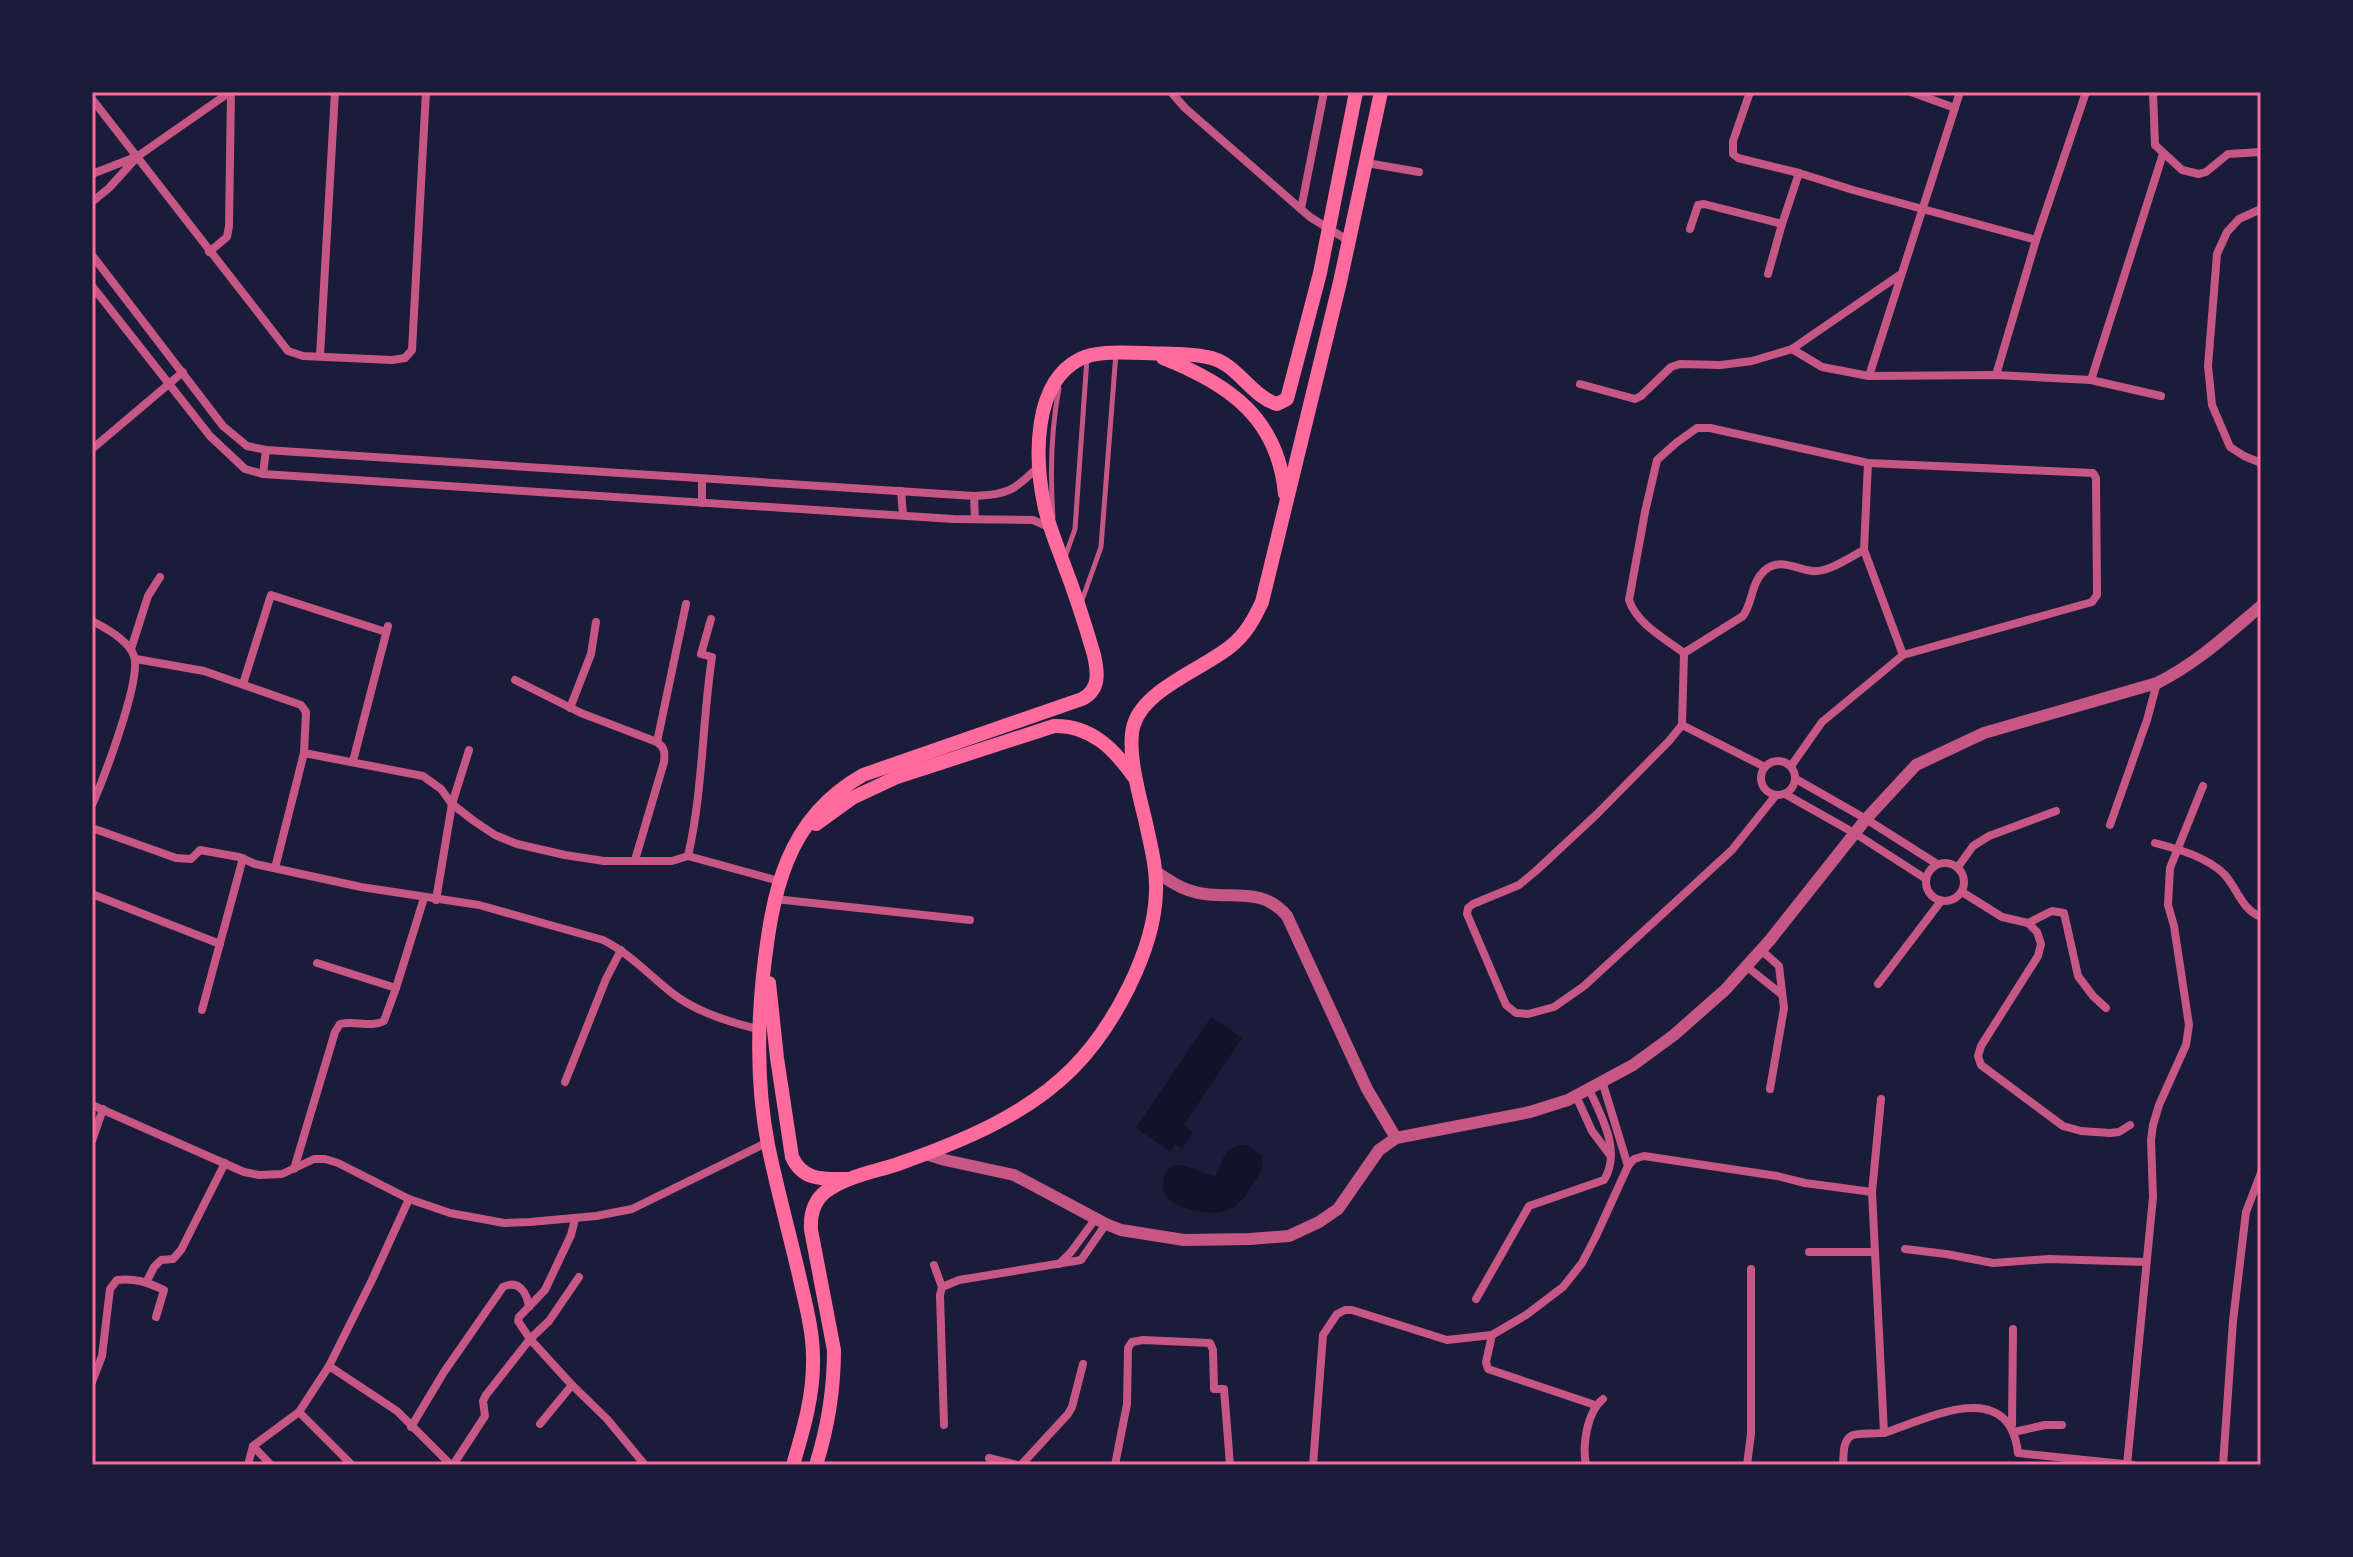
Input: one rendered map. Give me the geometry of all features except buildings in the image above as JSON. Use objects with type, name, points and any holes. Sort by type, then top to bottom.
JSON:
[{"type":"main road","points":[[793,1465],[808,1408],[813,1371],[812,1344],[768,1142],[761,1091],[758,1029],[774,899],[791,850],[817,811],[837,792],[863,775],[1088,697],[1096,685],[1097,666],[1043,502],[1039,439],[1045,401],[1069,366],[1087,356],[1116,353],[1215,359],[1275,403],[1284,402],[1290,392],[1302,346],[1356,92]]},
{"type":"main road","points":[[816,1465],[833,1392],[834,1350],[811,1219],[820,1197],[846,1179],[926,1154],[973,1134],[1023,1108],[1051,1088],[1082,1058],[1111,1017],[1136,970],[1148,940],[1155,908],[1155,871],[1136,781],[1131,734],[1138,713],[1152,698],[1231,646],[1251,625],[1262,602],[1324,349],[1381,92]]},
{"type":"main road","points":[[1151,354],[1193,370],[1217,384],[1252,413],[1277,454],[1285,510]]},
{"type":"main road","points":[[791,850],[830,812],[875,786],[1044,728],[1073,727],[1096,736],[1112,750],[1136,781]]},
{"type":"main road","points":[[766,952],[777,1058],[792,1157],[808,1176],[846,1179]]},
{"type":"street","points":[[92,174],[138,156],[231,92]]},
{"type":"street","points":[[209,252],[227,237],[229,226],[231,92]]},
{"type":"street","points":[[320,356],[335,92]]},
{"type":"street","points":[[92,99],[282,346],[303,356],[399,360],[412,350],[426,92]]},
{"type":"street","points":[[1171,92],[1185,108],[1301,209],[1349,241]]},
{"type":"street","points":[[1301,209],[1324,92]]},
{"type":"street","points":[[1750,92],[1734,134],[1733,154],[1738,158],[2036,240]]},
{"type":"street","points":[[1911,92],[1955,108]]},
{"type":"street","points":[[1869,376],[1960,92]]},
{"type":"street","points":[[1996,375],[2036,240],[2086,92]]},
{"type":"street","points":[[2153,92],[2155,145],[2182,170],[2199,174],[2228,154],[2261,152]]},
{"type":"street","points":[[2091,380],[2163,154]]},
{"type":"street","points":[[92,202],[138,156]]},
{"type":"street","points":[[1367,163],[1419,172]]},
{"type":"street","points":[[1768,274],[1799,173]]},
{"type":"street","points":[[1690,229],[1695,210],[1698,205],[1704,204],[1782,224]]},
{"type":"street","points":[[2261,209],[2239,219],[2227,232],[2217,254],[2208,366],[2212,405],[2230,447],[2261,463]]},
{"type":"street","points":[[92,255],[223,426],[247,446],[266,450],[974,496],[1009,492],[1040,466]]},
{"type":"street","points":[[1580,384],[1635,399],[1671,367],[1680,364],[1736,363],[1792,349],[1901,274]]},
{"type":"street","points":[[92,286],[191,414],[229,456],[245,469],[263,474],[702,503],[1033,520],[1050,527]]},
{"type":"street","points":[[1792,349],[1822,367],[1869,376],[1996,375],[2091,380],[2161,396]]},
{"type":"street","points":[[92,449],[183,372]]},
{"type":"street","points":[[1684,653],[1640,619],[1633,612],[1629,600],[1657,460],[1697,428],[1868,463],[2093,473],[2096,478],[2097,595],[2092,602],[1903,655],[1822,722],[1791,766]]},
{"type":"street","points":[[263,474],[266,450]]},
{"type":"street","points":[[1868,463],[1864,550],[1903,655]]},
{"type":"street","points":[[702,479],[702,503]]},
{"type":"street","points":[[901,491],[903,515]]},
{"type":"street","points":[[974,496],[975,519]]},
{"type":"street","points":[[1684,653],[1743,616],[1757,580],[1766,569],[1788,564],[1813,571],[1864,550]]},
{"type":"street","points":[[131,649],[148,596],[160,577]]},
{"type":"street","points":[[243,684],[271,595],[387,629],[353,761]]},
{"type":"street","points":[[657,742],[686,604]]},
{"type":"street","points":[[926,1154],[1014,1175],[1121,1230],[1184,1240],[1289,1236],[1338,1209],[1379,1150],[1396,1138],[1530,1112],[1576,1096],[1633,1065],[1674,1035],[1725,990],[1761,950],[1866,819],[1916,765],[1984,733],[2157,683],[2198,658],[2261,606]]},
{"type":"street","points":[[688,856],[696,823],[712,657],[701,654],[711,619]]},
{"type":"street","points":[[92,621],[131,649],[136,659],[135,676],[108,767],[92,805]]},
{"type":"street","points":[[570,708],[591,654],[596,622]]},
{"type":"street","points":[[1684,653],[1682,725],[1669,741],[1597,814],[1519,885],[1468,908],[1467,914],[1506,1005],[1516,1013],[1528,1014],[1554,1007],[1584,986],[1732,850],[1780,794],[1792,788],[1796,779]]},
{"type":"street","points":[[136,659],[204,671],[301,705],[306,712],[304,753],[275,868]]},
{"type":"street","points":[[515,680],[570,708],[657,742],[665,753],[635,860]]},
{"type":"street","points":[[2110,825],[2157,683]]},
{"type":"street","points":[[1682,725],[1765,767]]},
{"type":"street","points":[[436,900],[452,804],[469,750]]},
{"type":"street","points":[[304,753],[423,776],[441,789],[452,804],[495,835],[517,844],[604,861],[672,861],[688,856],[779,881]]},
{"type":"street","points":[[1926,879],[1856,834],[1780,794],[1770,793],[1762,784],[1765,767],[1775,761],[1786,762],[1796,779],[1937,864]]},
{"type":"street","points":[[2018,1453],[2129,1465],[2153,1197],[2153,1125],[2186,1045],[2189,1025],[2168,905],[2168,886],[2170,868],[2203,786]]},
{"type":"street","points":[[1958,867],[1973,846],[1989,836],[2056,811]]},
{"type":"street","points":[[92,828],[176,858],[191,859],[200,850],[243,858],[255,864],[424,898],[479,905],[603,940],[621,950],[674,995],[694,1007],[758,1029]]},
{"type":"street","points":[[2155,843],[2193,855],[2223,872],[2244,904],[2261,917]]},
{"type":"street","points":[[202,1010],[243,858]]},
{"type":"street","points":[[1944,862],[1958,867],[1964,879],[1962,892],[1957,898],[1941,901],[1927,889],[1926,879],[1937,864],[1944,862]]},
{"type":"street","points":[[1155,871],[1186,890],[1249,896],[1277,904],[1287,916],[1367,1089],[1396,1138]]},
{"type":"street","points":[[1962,892],[2002,917],[2028,923],[2037,932],[2041,944],[2038,956],[1981,1046],[1979,1062],[2063,1126],[2110,1133],[2119,1132],[2130,1125]]},
{"type":"street","points":[[92,894],[220,944]]},
{"type":"street","points":[[293,1170],[335,1032],[340,1024],[348,1021],[374,1024],[384,1021],[424,898]]},
{"type":"street","points":[[774,899],[970,920]]},
{"type":"street","points":[[1878,984],[1941,901]]},
{"type":"street","points":[[2028,923],[2052,911],[2064,913],[2078,976],[2106,1008]]},
{"type":"street","points":[[565,1082],[606,979],[621,950]]},
{"type":"street","points":[[1761,950],[1779,966],[1784,1008],[1770,1089]]},
{"type":"street","points":[[317,963],[396,988]]},
{"type":"street","points":[[1746,966],[1781,994]]},
{"type":"street","points":[[1602,1081],[1628,1166]]},
{"type":"street","points":[[1476,1299],[1529,1206],[1604,1180],[1610,1169],[1606,1127],[1589,1089]]},
{"type":"street","points":[[1576,1096],[1592,1131],[1611,1156]]},
{"type":"street","points":[[1881,1099],[1872,1192],[1884,1433]]},
{"type":"street","points":[[92,1105],[244,1172],[282,1174],[314,1159],[325,1159],[409,1199],[450,1213],[504,1223],[575,1219],[632,1209],[768,1142]]},
{"type":"street","points":[[92,1141],[103,1109]]},
{"type":"street","points":[[1313,1465],[1323,1335],[1337,1314],[1352,1310],[1447,1340],[1492,1335],[1526,1315],[1563,1287],[1582,1263],[1634,1159],[1644,1156],[1872,1192]]},
{"type":"street","points":[[147,1281],[161,1260],[173,1259],[181,1250],[225,1163]]},
{"type":"street","points":[[2223,1465],[2233,1321],[2246,1212],[2261,1173]]},
{"type":"street","points":[[248,1465],[253,1446],[299,1412],[329,1366],[409,1199]]},
{"type":"street","points":[[575,1219],[571,1235],[545,1290],[518,1321],[530,1339],[645,1465]]},
{"type":"street","points":[[942,1287],[959,1280],[1081,1260],[1101,1221]]},
{"type":"street","points":[[1905,1249],[1993,1263],[2049,1259],[2146,1262]]},
{"type":"street","points":[[1809,1252],[1875,1252]]},
{"type":"street","points":[[934,1265],[942,1287],[944,1425]]},
{"type":"street","points":[[1747,1465],[1751,1434],[1751,1269]]},
{"type":"street","points":[[329,1366],[397,1411],[452,1465],[485,1416],[485,1397],[530,1339],[549,1321],[579,1277]]},
{"type":"street","points":[[92,1382],[102,1356],[110,1289],[117,1280],[131,1278],[147,1281],[164,1290],[156,1317]]},
{"type":"street","points":[[411,1427],[444,1372],[503,1287],[508,1284],[520,1287],[527,1295],[529,1307]]},
{"type":"street","points":[[2013,1329],[2013,1429],[2017,1465]]},
{"type":"street","points":[[1492,1335],[1486,1362],[1488,1369],[1595,1405]]},
{"type":"street","points":[[1115,1465],[1127,1404],[1128,1348],[1132,1342],[1143,1340],[1210,1343],[1214,1389],[1224,1389],[1230,1465]]},
{"type":"street","points":[[989,1458],[1019,1465],[1068,1414],[1083,1364]]},
{"type":"street","points":[[540,1424],[572,1385]]},
{"type":"street","points":[[1586,1465],[1585,1443],[1595,1405],[1603,1399]]},
{"type":"street","points":[[1843,1465],[1844,1444],[1848,1437],[1884,1433],[1924,1416],[1948,1410],[1976,1409],[1995,1413],[2007,1419],[2013,1429]]},
{"type":"street","points":[[299,1412],[352,1465]]},
{"type":"street","points":[[2013,1429],[2062,1425]]},
{"type":"street","points":[[253,1446],[271,1465]]},
{"type":"lane","points":[[1080,608],[1101,547],[1116,353]]},
{"type":"lane","points":[[1063,562],[1075,529],[1087,356]]},
{"type":"lane","points":[[1056,542],[1051,490],[1055,414],[1059,389],[1069,366]]},
{"type":"shaded area","points":[[1211,1017],[1242,1038],[1184,1125],[1193,1132],[1182,1149],[1175,1144],[1170,1151],[1136,1128]]},
{"type":"shaded area","points":[[1247,1145],[1262,1156],[1261,1168],[1244,1198],[1232,1208],[1218,1212],[1192,1210],[1177,1205],[1163,1191],[1164,1177],[1175,1165],[1216,1176],[1226,1152],[1236,1146]]}]
